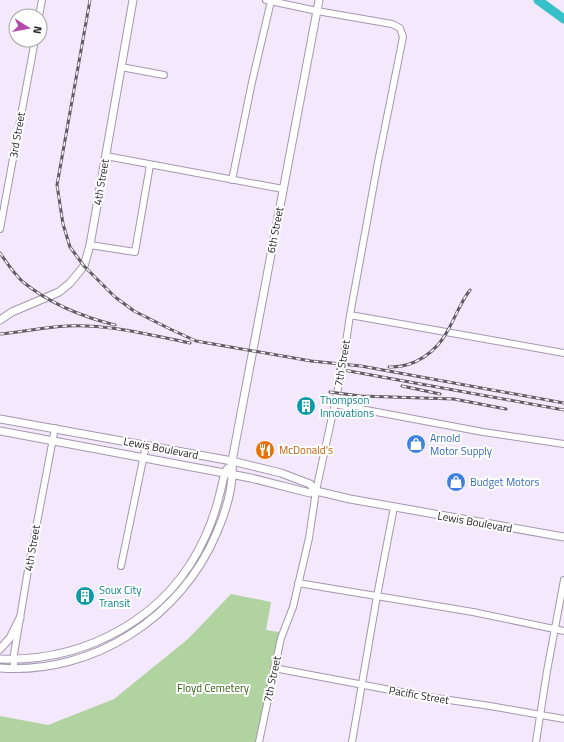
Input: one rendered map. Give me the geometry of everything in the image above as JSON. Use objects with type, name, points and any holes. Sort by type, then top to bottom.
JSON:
[{"type":"main road","name":"4th Street","points":[[1,318],[59,292],[70,283],[84,266],[90,245],[133,0]]},
{"type":"main road","name":"6th Street","points":[[234,474],[232,461],[319,0]]},
{"type":"main road","name":"Lewis Boulevard","points":[[0,419],[232,461],[281,474],[310,484],[316,491]]},
{"type":"main road","name":"Lewis Boulevard","points":[[0,431],[225,472],[310,493],[316,491],[394,507],[564,537]]},
{"type":"main road","name":"6th Street","points":[[0,659],[48,656],[79,649],[96,643],[127,626],[156,603],[180,577],[205,538],[218,502],[225,472],[232,461]]},
{"type":"main road","points":[[0,668],[14,669],[50,666],[73,661],[87,656],[134,633],[159,614],[180,592],[195,573],[214,540],[222,520],[234,474]]},
{"type":"main road","points":[[0,648],[10,638],[20,618]]},
{"type":"street","points":[[232,180],[268,0],[317,11]]},
{"type":"street","name":"7th Street","points":[[260,742],[281,638],[293,607],[310,531],[316,491],[342,370],[350,315],[377,167],[403,42],[400,28],[392,24],[317,11]]},
{"type":"street","name":"3rd Street","points":[[0,229],[34,48]]},
{"type":"street","points":[[121,67],[164,75]]},
{"type":"street","points":[[106,156],[283,189]]},
{"type":"street","points":[[90,245],[135,252],[150,165]]},
{"type":"street","points":[[350,315],[564,353]]},
{"type":"street","points":[[334,404],[483,432],[564,444]]},
{"type":"street","name":"4th Street","points":[[14,669],[20,618],[55,428]]},
{"type":"street","points":[[121,566],[146,445]]},
{"type":"street","points":[[352,742],[376,596],[394,507]]},
{"type":"street","points":[[536,742],[564,580]]},
{"type":"street","points":[[298,583],[480,614],[564,631]]},
{"type":"street","name":"Pacific Street","points":[[274,668],[422,696],[564,719]]},
{"type":"green space","name":"Floyd Cemetery","points":[[231,594],[271,602],[266,630],[279,632],[257,742],[0,742],[0,716],[48,725],[114,699],[188,639]]},
{"type":"waterway","points":[[538,0],[564,19]]},
{"type":"railway","points":[[90,0],[57,185],[63,224],[70,247],[84,266],[115,297],[134,311],[196,341],[311,361],[361,366],[564,403]]},
{"type":"railway","points":[[0,253],[20,279],[33,290],[55,303],[91,318],[115,325]]},
{"type":"railway","points":[[389,367],[398,367],[416,362],[431,352],[443,338],[470,290]]},
{"type":"railway","points":[[0,334],[50,327],[82,326],[113,328],[190,343]]},
{"type":"railway","points":[[338,369],[564,410]]},
{"type":"railway","points":[[402,386],[440,394]]},
{"type":"railway","points":[[330,392],[360,396],[454,399],[506,409]]},
{"type":"place","name":"Thompson Innovations","points":[[306,406]]},
{"type":"place","name":"Arnold Motor Supply","points":[[416,444]]},
{"type":"place","name":"McDonald's","points":[[265,450]]},
{"type":"place","name":"Budget Motors","points":[[456,482]]},
{"type":"place","name":"Soux City Transit","points":[[85,596]]}]
